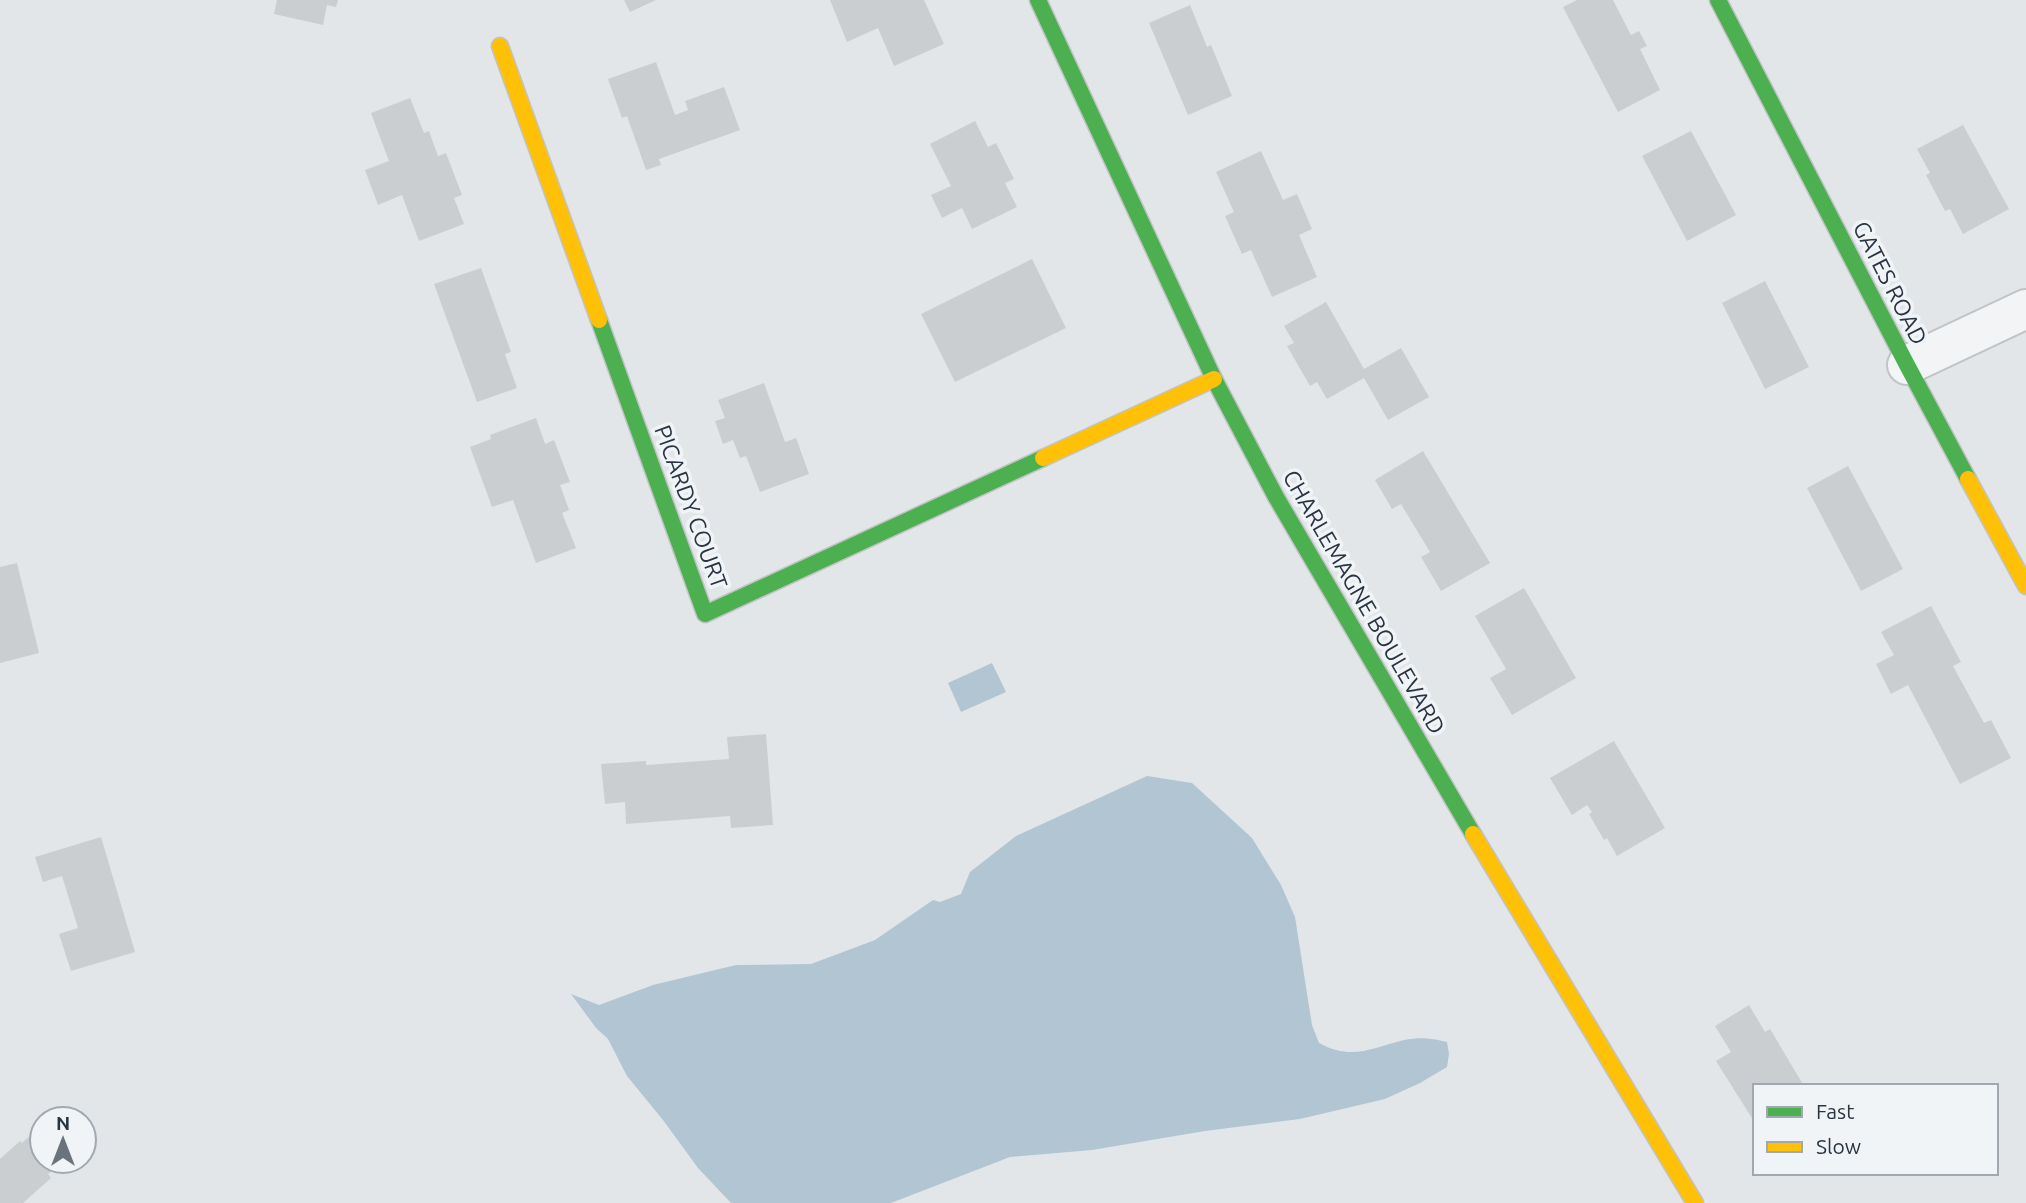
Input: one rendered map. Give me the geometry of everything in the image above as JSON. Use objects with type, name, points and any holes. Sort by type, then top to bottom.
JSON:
[{"type":"street","name":"CHARLEMAGNE BOULEVARD","points":[[1038,0],[1214,379],[1276,497],[1427,758],[1695,1203]]},
{"type":"street","name":"GATES ROAD","points":[[1718,0],[1907,365],[2026,586]]},
{"type":"street","name":"PICARDY COURT","points":[[500,46],[705,614],[1214,379]]},
{"type":"street","points":[[1907,365],[2026,309]]},
{"type":"water","points":[[992,663],[1006,692],[961,712],[948,683]]},
{"type":"water","points":[[1147,776],[1192,783],[1252,838],[1281,885],[1295,917],[1312,1025],[1319,1043],[1352,1052],[1410,1039],[1447,1042],[1447,1067],[1385,1099],[1300,1119],[1205,1131],[1092,1150],[1010,1157],[891,1203],[731,1203],[698,1168],[627,1076],[608,1039],[596,1028],[571,994],[599,1005],[653,985],[736,965],[811,964],[875,940],[933,900],[940,902],[961,894],[970,872],[1016,836]]},
{"type":"building","points":[[277,0],[338,0],[336,7],[327,5],[323,25],[274,14]]},
{"type":"building","points":[[624,0],[656,0],[630,12]]},
{"type":"building","points":[[830,0],[924,0],[944,44],[894,66],[878,28],[847,42]]},
{"type":"building","points":[[1577,0],[1613,0],[1631,35],[1639,31],[1647,46],[1640,49],[1660,90],[1618,112],[1563,7]]},
{"type":"building","points":[[1190,5],[1207,47],[1211,45],[1232,96],[1188,115],[1149,23]]},
{"type":"building","points":[[656,62],[675,115],[688,110],[685,101],[724,87],[740,130],[659,159],[661,165],[646,170],[627,116],[622,118],[608,79]]},
{"type":"building","points":[[410,98],[424,133],[429,131],[438,156],[446,153],[462,195],[454,198],[464,224],[419,241],[402,195],[378,205],[365,170],[389,161],[371,113]]},
{"type":"building","points":[[975,121],[988,147],[996,143],[1014,179],[1005,183],[1017,207],[972,229],[962,208],[942,218],[931,195],[951,186],[930,144]]},
{"type":"building","points":[[1963,125],[2009,209],[1963,234],[1950,209],[1945,211],[1926,175],[1930,173],[1917,149]]},
{"type":"building","points":[[1691,131],[1736,215],[1687,241],[1642,156]]},
{"type":"building","points":[[1261,151],[1283,200],[1297,194],[1312,229],[1299,235],[1317,277],[1272,297],[1251,250],[1242,254],[1225,216],[1234,212],[1216,172]]},
{"type":"building","points":[[1032,259],[1066,328],[955,382],[921,314]]},
{"type":"building","points":[[481,268],[511,352],[505,354],[517,388],[477,402],[434,284]]},
{"type":"building","points":[[1765,281],[1809,367],[1765,389],[1722,303]]},
{"type":"building","points":[[1326,302],[1364,369],[1401,348],[1429,397],[1388,420],[1364,378],[1327,399],[1317,382],[1310,386],[1287,346],[1294,343],[1284,326]]},
{"type":"building","points":[[764,383],[785,442],[796,438],[809,474],[760,492],[746,456],[740,458],[733,440],[723,444],[715,421],[725,418],[718,400]]},
{"type":"building","points":[[536,418],[545,444],[554,440],[570,482],[560,485],[569,510],[562,513],[576,548],[536,563],[513,500],[492,507],[470,447],[491,439],[490,435]]},
{"type":"building","points":[[1423,451],[1490,563],[1441,591],[1421,557],[1430,552],[1401,504],[1392,509],[1375,480]]},
{"type":"building","points":[[1848,466],[1903,569],[1861,591],[1807,488]]},
{"type":"building","points":[[17,563],[39,653],[0,663],[0,567]]},
{"type":"building","points":[[1524,588],[1576,678],[1512,715],[1490,678],[1506,669],[1475,616]]},
{"type":"building","points":[[1931,606],[1961,662],[1953,666],[1984,723],[1991,720],[2011,758],[1960,784],[1908,685],[1891,694],[1876,664],[1894,655],[1881,632]]},
{"type":"building","points":[[766,734],[773,825],[731,828],[730,816],[626,824],[625,802],[605,804],[601,764],[646,761],[646,765],[729,759],[727,737]]},
{"type":"building","points":[[1614,741],[1665,828],[1617,856],[1607,838],[1604,840],[1589,814],[1592,812],[1587,805],[1572,815],[1550,778]]},
{"type":"building","points":[[101,837],[135,952],[71,971],[59,934],[78,928],[62,876],[43,882],[35,857]]},
{"type":"building","points":[[1749,1005],[1765,1032],[1770,1029],[1803,1084],[1753,1084],[1753,1120],[1716,1061],[1731,1052],[1715,1026]]},
{"type":"building","points":[[28,1138],[28,1175],[49,1175],[51,1178],[23,1203],[0,1203],[0,1159],[20,1141],[22,1143]]},
{"type":"traffic: fast","points":[[1038,0],[1214,379],[1276,497],[1473,834]]},
{"type":"traffic: fast","points":[[1718,0],[1968,479]]},
{"type":"traffic: fast","points":[[599,320],[705,614],[1043,458]]},
{"type":"traffic: slow","points":[[500,46],[599,320]]},
{"type":"traffic: slow","points":[[1043,458],[1214,379]]},
{"type":"traffic: slow","points":[[1968,479],[2026,586]]},
{"type":"traffic: slow","points":[[1473,834],[1695,1203]]}]
